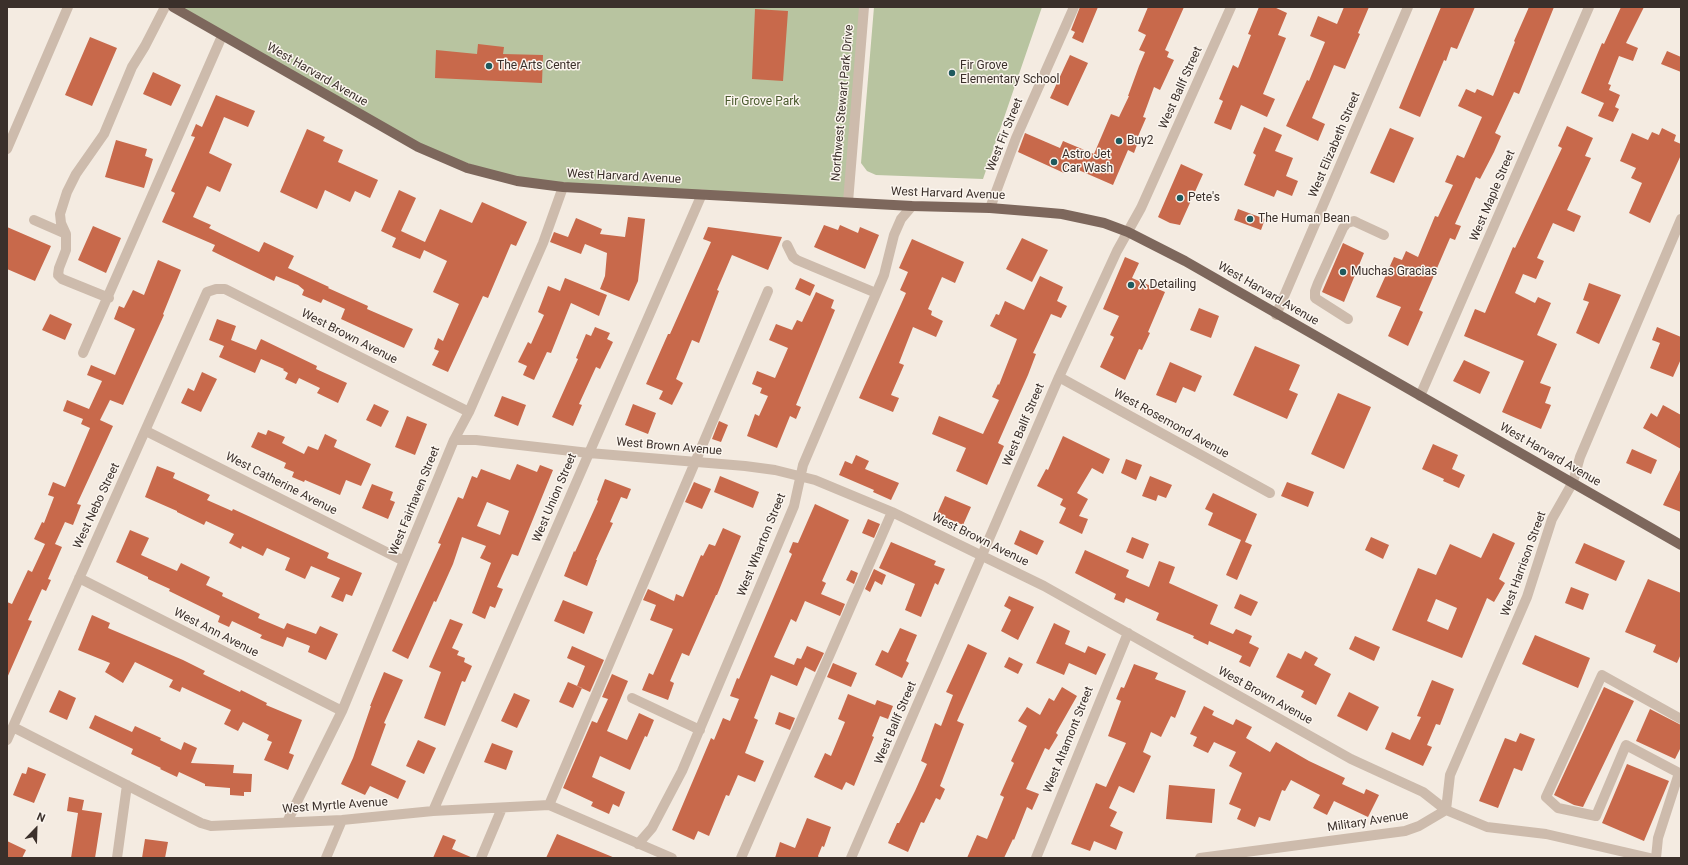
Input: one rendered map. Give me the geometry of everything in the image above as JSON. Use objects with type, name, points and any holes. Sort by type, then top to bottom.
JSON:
[{"type":"main road","name":"West Harvard Avenue","points":[[172,7],[418,147],[467,168],[517,181],[563,187],[912,206],[990,208],[1062,214],[1104,223],[1128,232],[1185,261],[1276,315],[1573,482],[1681,545]]},
{"type":"street","points":[[7,149],[68,7]]},
{"type":"street","points":[[109,298],[62,279],[58,275],[66,250],[66,234],[61,223],[60,214],[67,192],[76,174],[104,134],[132,67],[145,46],[165,7]]},
{"type":"street","name":"Northwest Stewart Park Drive","points":[[848,202],[864,7]]},
{"type":"street","name":"West Fir Street","points":[[990,208],[1016,138],[1074,7]]},
{"type":"street","name":"West Ballf Street","points":[[851,858],[1059,377],[1117,251],[1142,208],[1230,7]]},
{"type":"street","name":"West Elizabeth Street","points":[[1276,315],[1408,7]]},
{"type":"street","name":"West Maple Street","points":[[1420,396],[1589,7]]},
{"type":"street","points":[[83,353],[109,298],[222,36]]},
{"type":"street","name":"West Fairhaven Street","points":[[287,822],[342,711],[454,440],[469,412],[543,243],[563,187]]},
{"type":"street","name":"West Union Street","points":[[433,811],[702,194]]},
{"type":"street","name":"West Wharton Street","points":[[638,844],[652,828],[682,771],[700,730],[794,506],[803,465],[884,275],[894,235],[901,219],[912,206]]},
{"type":"street","name":"West Harrison Street","points":[[1446,810],[1450,776],[1527,597],[1552,520],[1573,482],[1580,457],[1681,219]]},
{"type":"street","points":[[34,220],[66,234]]},
{"type":"street","points":[[1348,319],[1315,298],[1315,291],[1318,283],[1343,228],[1347,223],[1354,221],[1384,235]]},
{"type":"street","points":[[787,245],[793,257],[797,260],[876,293]]},
{"type":"street","name":"West Brown Avenue","points":[[216,289],[233,293],[469,412]]},
{"type":"street","name":"West Nebo Street","points":[[7,740],[78,578],[146,432],[203,299],[207,292],[216,289]]},
{"type":"street","points":[[549,805],[768,291]]},
{"type":"street","name":"West Rosemond Avenue","points":[[1059,377],[1270,493]]},
{"type":"street","name":"West Catherine Avenue","points":[[146,432],[404,561]]},
{"type":"street","name":"West Brown Avenue","points":[[454,440],[476,440],[589,453],[775,470],[800,476],[838,489],[892,512],[1044,586],[1351,759],[1423,792],[1446,810]]},
{"type":"street","points":[[741,858],[892,512]]},
{"type":"street","name":"West Ann Avenue","points":[[78,578],[342,711]]},
{"type":"street","name":"West Altamont Street","points":[[1036,858],[1128,633]]},
{"type":"street","points":[[1656,858],[1658,838],[1680,771],[1626,745],[1596,816],[1558,808],[1546,797],[1602,675],[1681,719]]},
{"type":"street","points":[[632,698],[700,730]]},
{"type":"street","name":"West Myrtle Avenue","points":[[12,727],[201,823],[211,826],[342,820],[433,811],[549,805],[672,858]]},
{"type":"street","points":[[117,858],[127,785]]},
{"type":"street","points":[[481,858],[502,808]]},
{"type":"street","points":[[1446,810],[1487,827],[1546,834],[1650,858]]},
{"type":"street","name":"Military Avenue","points":[[1200,858],[1405,831],[1419,826],[1446,810]]},
{"type":"street","points":[[326,858],[342,820]]},
{"type":"green space","name":"Fir Grove Park","points":[[173,7],[865,7],[848,202],[517,181],[406,141]]},
{"type":"green space","name":"Fir Grove Elementary School","points":[[874,7],[1042,7],[983,179],[876,175],[867,171],[861,163]]},
{"type":"building","points":[[1080,7],[1098,7],[1083,43],[1072,38],[1075,32],[1071,30]]},
{"type":"building","points":[[1148,7],[1184,7],[1165,50],[1169,52],[1167,57],[1174,60],[1160,90],[1154,87],[1143,117],[1146,118],[1136,141],[1138,142],[1134,153],[1128,150],[1113,185],[1067,165],[1064,173],[1018,152],[1025,133],[1060,148],[1063,141],[1094,154],[1111,114],[1119,117],[1129,96],[1145,52],[1139,50],[1146,35],[1138,31]]},
{"type":"building","points":[[1259,7],[1274,7],[1287,13],[1278,35],[1286,38],[1263,94],[1275,99],[1267,117],[1241,105],[1231,130],[1214,123],[1223,101],[1219,99],[1233,65],[1238,68],[1251,35],[1248,34]]},
{"type":"building","points":[[1344,7],[1369,7],[1358,33],[1360,34],[1345,69],[1334,65],[1312,118],[1325,124],[1318,141],[1286,126],[1307,80],[1309,81],[1325,42],[1310,36],[1318,16],[1337,24]]},
{"type":"building","points":[[1441,7],[1475,7],[1457,49],[1451,47],[1446,61],[1444,60],[1420,117],[1399,108]]},
{"type":"building","points":[[1529,7],[1554,7],[1519,94],[1514,92],[1495,133],[1501,136],[1494,152],[1480,179],[1476,177],[1455,224],[1461,226],[1455,240],[1450,238],[1419,310],[1423,312],[1408,346],[1388,336],[1401,307],[1376,297],[1394,257],[1402,260],[1406,251],[1418,257],[1435,216],[1438,217],[1453,185],[1445,182],[1457,155],[1464,158],[1482,117],[1458,106],[1466,89],[1475,93],[1477,89],[1493,96]]},
{"type":"building","points":[[1621,7],[1644,7],[1626,43],[1638,48],[1633,61],[1619,56],[1608,84],[1611,85],[1609,90],[1620,95],[1615,107],[1619,109],[1613,122],[1598,116],[1604,103],[1581,93],[1602,43],[1604,44]]},
{"type":"building","points":[[755,9],[788,11],[783,81],[752,79]]},
{"type":"building","points":[[90,37],[117,48],[92,106],[65,95]]},
{"type":"building","name":"The Arts Center","points":[[478,44],[504,47],[503,54],[543,55],[542,83],[435,78],[436,50],[477,54]]},
{"type":"building","points":[[1667,51],[1681,57],[1681,72],[1661,64]]},
{"type":"building","points":[[1070,55],[1088,63],[1068,106],[1050,98]]},
{"type":"building","points":[[153,72],[181,85],[171,106],[143,94]]},
{"type":"building","points":[[216,95],[255,111],[248,127],[224,117],[209,153],[232,164],[220,192],[207,186],[193,217],[211,225],[209,228],[259,252],[264,242],[294,256],[288,268],[368,306],[367,309],[413,329],[404,348],[341,319],[345,309],[323,299],[321,303],[302,295],[304,290],[298,285],[276,276],[274,281],[212,251],[215,245],[162,222],[175,193],[171,191],[195,137],[191,136],[196,124],[202,127]]},
{"type":"building","points":[[1567,126],[1593,138],[1585,156],[1591,158],[1567,210],[1581,216],[1574,232],[1553,223],[1537,258],[1544,261],[1536,279],[1523,274],[1515,293],[1535,303],[1538,297],[1551,303],[1537,335],[1557,344],[1540,383],[1551,387],[1545,403],[1551,405],[1541,429],[1502,412],[1524,361],[1464,336],[1475,309],[1485,313],[1513,247],[1515,248],[1562,148],[1558,146]]},
{"type":"building","points":[[1264,127],[1282,135],[1275,151],[1293,158],[1286,176],[1298,181],[1292,196],[1277,190],[1274,197],[1244,185],[1256,155],[1253,153]]},
{"type":"building","points":[[1390,128],[1414,138],[1394,183],[1370,173]]},
{"type":"building","points":[[1662,128],[1676,135],[1674,141],[1681,144],[1681,155],[1650,223],[1629,213],[1642,183],[1631,178],[1636,168],[1620,161],[1632,133],[1648,140],[1652,132],[1659,135]]},
{"type":"building","points":[[307,129],[325,137],[323,141],[343,150],[338,162],[378,180],[370,198],[355,191],[350,202],[325,190],[317,209],[280,192]]},
{"type":"building","points":[[116,140],[147,149],[145,156],[153,159],[144,188],[105,177]]},
{"type":"building","points":[[1181,164],[1203,174],[1180,225],[1170,223],[1158,217]]},
{"type":"building","points":[[399,190],[416,198],[401,231],[425,242],[440,209],[472,223],[482,202],[527,222],[516,246],[511,244],[488,298],[483,296],[448,372],[432,365],[439,351],[434,349],[438,338],[443,341],[459,304],[433,292],[447,261],[424,250],[420,259],[392,247],[396,238],[381,231]]},
{"type":"building","name":"The Human Bean","points":[[1238,209],[1265,219],[1261,230],[1234,220]]},
{"type":"building","points":[[628,217],[645,219],[638,281],[629,301],[600,289],[605,276],[607,253],[585,244],[581,254],[550,242],[554,232],[568,237],[576,218],[602,229],[600,234],[625,237]]},
{"type":"building","points":[[824,225],[838,230],[840,225],[858,233],[860,227],[879,235],[865,269],[814,247]]},
{"type":"building","points":[[93,226],[121,238],[106,273],[78,260]]},
{"type":"building","points":[[7,227],[51,246],[35,281],[7,269]]},
{"type":"building","points":[[708,227],[782,237],[768,270],[732,255],[717,290],[719,291],[699,343],[692,340],[676,379],[683,383],[672,405],[659,399],[663,391],[646,384],[711,242],[703,239]]},
{"type":"building","points":[[1022,238],[1048,250],[1032,282],[1006,269]]},
{"type":"building","points":[[912,239],[964,262],[955,283],[942,277],[928,309],[932,311],[931,315],[943,321],[936,337],[913,327],[899,363],[904,365],[891,395],[899,398],[893,412],[859,398],[906,293],[900,290],[908,272],[899,268]]},
{"type":"building","name":"Muchas Gracias","points":[[1343,243],[1364,253],[1344,302],[1322,292]]},
{"type":"building","points":[[1125,257],[1139,263],[1132,278],[1165,292],[1148,332],[1150,333],[1142,350],[1139,349],[1125,380],[1100,367],[1114,337],[1110,335],[1119,316],[1103,309]]},
{"type":"building","points":[[158,260],[181,270],[163,314],[164,315],[123,405],[110,400],[100,420],[113,426],[77,504],[81,505],[73,525],[65,522],[55,544],[62,547],[48,579],[51,580],[46,591],[42,589],[28,620],[32,621],[7,678],[7,602],[12,604],[28,570],[32,572],[45,544],[34,539],[42,522],[44,523],[54,497],[48,495],[53,482],[65,487],[90,428],[81,424],[83,419],[63,411],[67,400],[89,409],[102,381],[87,375],[91,365],[115,375],[135,329],[114,319],[119,306],[124,308],[133,290],[144,295]]},
{"type":"building","points":[[1040,276],[1063,287],[1057,301],[1067,306],[1061,318],[1051,314],[1033,353],[1036,354],[1028,375],[998,443],[1004,446],[987,485],[956,471],[966,448],[932,434],[939,416],[983,434],[999,400],[992,397],[998,384],[999,385],[1017,339],[990,326],[996,314],[999,315],[1005,301],[1024,310]]},
{"type":"building","points":[[565,278],[607,295],[599,316],[571,303],[551,353],[547,352],[534,380],[523,375],[527,366],[518,362],[528,342],[531,344],[544,315],[538,312],[548,286],[560,291]]},
{"type":"building","points":[[800,278],[815,285],[810,296],[795,289]]},
{"type":"building","points":[[1589,283],[1621,295],[1599,344],[1576,333],[1589,302],[1583,300]]},
{"type":"building","points":[[816,292],[834,300],[831,308],[835,310],[796,405],[801,407],[796,419],[790,416],[777,448],[747,436],[755,414],[759,416],[768,396],[760,393],[762,388],[752,384],[757,371],[775,378],[788,348],[769,340],[776,324],[792,330],[797,320],[802,322]]},
{"type":"building","points":[[1199,308],[1219,316],[1211,338],[1190,330]]},
{"type":"building","points":[[50,314],[72,324],[65,340],[42,330]]},
{"type":"building","points":[[217,319],[236,326],[231,340],[256,350],[261,339],[317,366],[316,369],[347,383],[338,403],[317,393],[320,388],[299,378],[296,384],[285,379],[288,373],[283,370],[284,369],[261,359],[255,373],[219,357],[224,346],[209,340]]},
{"type":"building","points":[[595,327],[610,333],[607,339],[613,342],[600,369],[596,367],[579,404],[582,405],[573,426],[552,417],[578,359],[576,358],[586,334],[591,336]]},
{"type":"building","points":[[1657,327],[1681,337],[1681,359],[1673,377],[1650,368],[1660,343],[1652,340]]},
{"type":"building","points":[[1255,346],[1300,365],[1289,390],[1298,394],[1287,419],[1233,395]]},
{"type":"building","points":[[1464,360],[1490,372],[1480,394],[1453,381]]},
{"type":"building","points":[[1170,362],[1202,376],[1195,392],[1183,387],[1176,403],[1156,395]]},
{"type":"building","points":[[202,372],[217,379],[201,412],[181,403],[188,388],[194,391]]},
{"type":"building","points":[[1338,393],[1371,407],[1344,469],[1311,454]]},
{"type":"building","points":[[502,396],[526,405],[518,426],[494,416]]},
{"type":"building","points":[[374,404],[389,411],[381,427],[366,420]]},
{"type":"building","points":[[633,404],[656,413],[648,434],[625,425]]},
{"type":"building","points":[[1663,405],[1681,415],[1681,449],[1643,428],[1651,413],[1657,417]]},
{"type":"building","points":[[407,416],[427,424],[415,455],[395,447]]},
{"type":"building","points":[[719,421],[728,425],[721,442],[712,439]]},
{"type":"building","points":[[268,430],[285,437],[282,443],[304,454],[308,446],[318,450],[325,434],[337,440],[334,447],[371,464],[361,486],[346,480],[340,495],[305,480],[304,482],[292,477],[294,472],[284,468],[286,463],[251,447],[258,432],[266,435]]},
{"type":"building","points":[[1063,436],[1110,459],[1103,474],[1092,468],[1077,493],[1088,499],[1079,516],[1088,519],[1082,534],[1059,523],[1066,508],[1060,505],[1063,499],[1037,486],[1046,469],[1048,470]]},
{"type":"building","points":[[1433,444],[1458,455],[1452,469],[1465,475],[1459,488],[1422,469]]},
{"type":"building","points":[[1632,449],[1657,460],[1651,474],[1626,463]]},
{"type":"building","points":[[856,455],[869,461],[865,469],[899,483],[891,500],[873,492],[874,490],[839,475],[845,461],[852,464]]},
{"type":"building","points":[[1126,459],[1142,465],[1136,480],[1121,473]]},
{"type":"building","points":[[517,464],[537,472],[540,465],[553,470],[518,556],[512,554],[497,587],[503,589],[495,608],[490,606],[485,619],[472,613],[491,563],[480,558],[486,546],[462,537],[453,564],[436,602],[434,601],[408,659],[392,651],[441,544],[438,543],[458,497],[463,499],[472,476],[477,478],[481,469],[510,480]],"holes":[[[487,502],[509,511],[500,535],[477,526]]]},
{"type":"building","points":[[157,466],[175,473],[173,478],[210,495],[207,500],[232,511],[233,509],[329,553],[327,558],[362,573],[352,596],[346,594],[343,602],[331,597],[340,578],[311,566],[305,579],[285,570],[290,558],[267,548],[263,556],[242,546],[241,549],[229,543],[234,534],[206,521],[204,525],[145,497]]},
{"type":"building","points":[[1681,468],[1681,512],[1663,505]]},
{"type":"building","points":[[720,476],[759,492],[753,508],[714,492]]},
{"type":"building","points":[[1150,476],[1172,485],[1166,498],[1158,495],[1156,501],[1142,496]]},
{"type":"building","points":[[605,479],[631,489],[627,499],[621,497],[610,522],[613,523],[596,560],[587,586],[564,576],[574,551],[575,552],[598,501],[597,500]]},
{"type":"building","points":[[694,482],[711,489],[702,509],[685,502]]},
{"type":"building","points":[[1287,482],[1314,492],[1308,507],[1281,496]]},
{"type":"building","points":[[372,484],[393,492],[390,500],[395,502],[388,519],[362,508]]},
{"type":"building","points":[[1213,493],[1257,514],[1245,542],[1252,545],[1237,580],[1226,575],[1241,540],[1208,525],[1213,513],[1205,509]]},
{"type":"building","points":[[945,496],[971,507],[963,525],[937,514]]},
{"type":"building","points":[[815,504],[849,520],[822,581],[826,583],[821,594],[845,604],[840,616],[805,601],[796,622],[791,619],[774,657],[794,665],[797,658],[801,659],[807,646],[824,653],[815,672],[805,667],[797,686],[771,675],[754,718],[758,720],[745,753],[764,761],[755,782],[738,775],[729,796],[726,795],[709,836],[698,831],[694,840],[672,830],[711,738],[714,740],[723,718],[730,721],[739,699],[730,696],[737,678],[739,679],[792,554],[789,552],[793,542],[798,543]]},
{"type":"building","points":[[868,519],[880,524],[874,538],[862,533]]},
{"type":"building","points":[[723,528],[741,536],[717,595],[689,656],[682,653],[670,681],[674,683],[668,700],[642,690],[649,673],[653,675],[673,629],[650,620],[656,605],[643,600],[648,589],[674,601],[676,594],[683,597],[701,555],[703,556],[709,544],[715,546]]},
{"type":"building","points":[[130,530],[149,538],[141,555],[177,571],[181,563],[210,577],[206,585],[223,593],[222,596],[260,614],[258,618],[284,629],[287,623],[316,634],[320,626],[338,634],[326,660],[308,652],[310,646],[287,637],[283,647],[260,638],[262,635],[232,621],[229,627],[218,622],[220,616],[169,591],[170,589],[148,579],[148,577],[116,562]]},
{"type":"building","points":[[1020,530],[1044,541],[1037,555],[1014,544]]},
{"type":"building","points":[[1493,533],[1515,543],[1499,579],[1505,583],[1494,602],[1487,598],[1462,658],[1392,630],[1418,568],[1436,575],[1450,544],[1481,558]],"holes":[[[1436,599],[1457,608],[1448,630],[1427,621]]]},
{"type":"building","points":[[1132,537],[1149,544],[1143,559],[1126,552]]},
{"type":"building","points":[[1371,537],[1389,545],[1383,559],[1365,550]]},
{"type":"building","points":[[891,542],[936,561],[934,565],[945,569],[938,585],[935,583],[921,617],[905,610],[915,584],[879,568]]},
{"type":"building","points":[[1584,543],[1625,561],[1616,581],[1575,563]]},
{"type":"building","points":[[1085,550],[1129,570],[1126,577],[1149,587],[1159,561],[1175,567],[1169,583],[1218,605],[1210,624],[1233,634],[1236,629],[1252,636],[1249,643],[1259,648],[1250,667],[1239,662],[1242,656],[1209,641],[1208,645],[1193,638],[1194,636],[1156,620],[1159,613],[1126,598],[1124,603],[1114,599],[1116,594],[1075,573]]},
{"type":"building","points":[[874,569],[886,575],[882,585],[875,581],[870,592],[865,589]]},
{"type":"building","points":[[851,570],[858,573],[854,584],[846,580]]},
{"type":"building","points":[[1648,579],[1681,593],[1681,654],[1677,663],[1653,652],[1656,645],[1625,632]]},
{"type":"building","points":[[1571,587],[1589,594],[1583,610],[1565,603]]},
{"type":"building","points":[[1240,594],[1258,602],[1251,616],[1234,608]]},
{"type":"building","points":[[1009,596],[1034,607],[1018,640],[1001,631],[1011,610],[1004,606]]},
{"type":"building","points":[[563,600],[593,612],[584,634],[554,621]]},
{"type":"building","points":[[92,615],[110,623],[108,628],[183,660],[205,671],[203,674],[240,692],[241,690],[267,703],[266,705],[302,720],[289,753],[294,755],[288,770],[264,760],[272,742],[267,740],[269,735],[243,722],[238,731],[224,724],[231,710],[182,687],[180,692],[169,687],[173,680],[135,662],[123,683],[105,672],[110,663],[78,650]]},
{"type":"building","points":[[450,619],[463,624],[452,648],[459,651],[457,655],[465,658],[464,662],[472,666],[465,682],[462,681],[445,726],[424,718],[441,672],[429,667]]},
{"type":"building","points":[[1054,623],[1070,631],[1065,644],[1085,653],[1088,646],[1106,654],[1096,675],[1069,663],[1064,675],[1036,663]]},
{"type":"building","points":[[900,628],[917,635],[906,661],[909,663],[902,678],[875,665],[882,650],[888,653]]},
{"type":"building","points":[[1535,635],[1590,658],[1578,688],[1522,664]]},
{"type":"building","points":[[1355,636],[1380,647],[1374,661],[1349,649]]},
{"type":"building","points":[[968,644],[987,653],[957,721],[964,724],[940,786],[945,789],[940,800],[936,798],[924,823],[921,822],[908,852],[888,843],[927,764],[921,761],[935,723],[941,726],[953,695],[946,692]]},
{"type":"building","points":[[572,646],[604,660],[590,692],[577,686],[585,666],[567,658]]},
{"type":"building","points":[[1305,651],[1318,658],[1314,665],[1331,674],[1316,705],[1301,697],[1304,691],[1276,677],[1288,653],[1301,659]]},
{"type":"building","points":[[1009,657],[1023,664],[1018,674],[1004,667]]},
{"type":"building","points":[[833,663],[857,673],[851,687],[827,677]]},
{"type":"building","points":[[1134,664],[1158,673],[1155,679],[1186,691],[1175,718],[1171,716],[1161,737],[1151,732],[1143,752],[1151,756],[1134,793],[1119,786],[1109,808],[1117,812],[1110,826],[1123,832],[1116,850],[1094,841],[1090,851],[1071,844],[1096,783],[1106,787],[1126,743],[1108,736],[1121,701],[1116,699],[1121,687],[1124,688]]},
{"type":"building","points":[[384,672],[403,680],[384,723],[386,724],[371,765],[406,781],[398,799],[370,786],[365,795],[341,784],[353,758],[370,706]]},
{"type":"building","points":[[612,674],[628,681],[607,731],[627,740],[639,713],[654,720],[630,770],[600,756],[592,777],[625,792],[619,807],[613,804],[609,814],[591,806],[593,802],[563,788],[592,721],[597,723],[608,699],[602,697]]},
{"type":"building","points":[[1432,680],[1454,689],[1440,725],[1436,724],[1427,745],[1432,747],[1423,766],[1385,749],[1392,732],[1410,740],[1421,717],[1417,716]]},
{"type":"building","points":[[568,682],[582,688],[573,708],[559,702]]},
{"type":"building","points":[[1062,687],[1077,696],[1056,733],[1058,735],[1049,750],[1045,748],[1026,789],[1039,794],[1032,810],[1027,807],[1014,840],[1013,839],[1004,858],[967,858],[977,835],[987,839],[1004,797],[1000,795],[1014,763],[1011,761],[1027,726],[1018,721],[1027,707],[1040,715],[1049,698],[1054,701]]},
{"type":"building","points":[[1604,687],[1634,701],[1583,807],[1574,805],[1554,795]]},
{"type":"building","points":[[59,690],[76,698],[67,720],[49,712]]},
{"type":"building","points":[[1349,692],[1379,707],[1367,731],[1337,716]]},
{"type":"building","points":[[514,693],[530,700],[517,728],[501,721]]},
{"type":"building","points":[[848,694],[875,705],[877,700],[893,706],[888,719],[880,716],[872,736],[874,737],[854,786],[846,782],[842,790],[814,777],[825,753],[831,756],[845,722],[838,719]]},
{"type":"building","points":[[1204,706],[1214,711],[1212,715],[1233,725],[1236,719],[1252,727],[1246,738],[1270,752],[1276,742],[1309,761],[1345,778],[1342,784],[1364,794],[1366,789],[1379,795],[1368,817],[1334,801],[1327,815],[1313,808],[1320,795],[1291,780],[1285,791],[1282,790],[1270,821],[1259,817],[1255,827],[1237,819],[1241,809],[1229,804],[1242,773],[1229,766],[1236,752],[1214,742],[1208,753],[1193,746],[1197,737],[1190,734]]},
{"type":"building","points":[[1650,709],[1681,725],[1681,747],[1675,759],[1636,741]]},
{"type":"building","points":[[779,712],[795,718],[790,730],[775,724]]},
{"type":"building","points":[[95,715],[132,732],[135,726],[161,738],[160,740],[181,750],[184,742],[197,748],[191,763],[234,765],[233,773],[252,774],[251,792],[244,792],[244,796],[230,795],[230,788],[205,786],[205,784],[179,772],[177,777],[160,769],[161,768],[131,754],[133,749],[89,728]]},
{"type":"building","points":[[1520,733],[1535,739],[1522,771],[1514,768],[1498,808],[1479,801],[1505,738],[1516,742]]},
{"type":"building","points":[[418,740],[436,748],[424,774],[406,766]]},
{"type":"building","points":[[492,743],[513,751],[506,770],[484,762]]},
{"type":"building","points":[[1627,764],[1669,781],[1644,841],[1602,823]]},
{"type":"building","points":[[28,767],[46,774],[34,803],[13,795],[22,773],[26,774]]},
{"type":"building","points":[[1169,785],[1215,789],[1212,823],[1166,819]]},
{"type":"building","points":[[69,797],[84,800],[82,810],[102,813],[95,858],[71,858],[78,813],[67,811]]},
{"type":"building","points":[[807,818],[831,827],[824,847],[822,846],[818,856],[819,858],[775,858],[780,842],[795,848]]},
{"type":"building","points":[[557,834],[615,858],[546,858]]},
{"type":"building","points":[[443,835],[456,840],[452,849],[473,858],[433,858]]},
{"type":"building","points":[[145,839],[168,842],[165,858],[142,858]]},
{"type":"building","points":[[7,841],[26,850],[22,858],[7,858]]},
{"type":"place","name":"The Arts Center","points":[[489,66]]},
{"type":"place","name":"Fir Grove Elementary School","points":[[952,73]]},
{"type":"place","name":"Buy2","points":[[1119,141]]},
{"type":"place","name":"Astro Jet Car Wash","points":[[1054,162]]},
{"type":"place","name":"Pete's","points":[[1180,198]]},
{"type":"place","name":"The Human Bean","points":[[1250,219]]},
{"type":"place","name":"Muchas Gracias","points":[[1343,272]]},
{"type":"place","name":"X Detailing","points":[[1131,285]]}]
